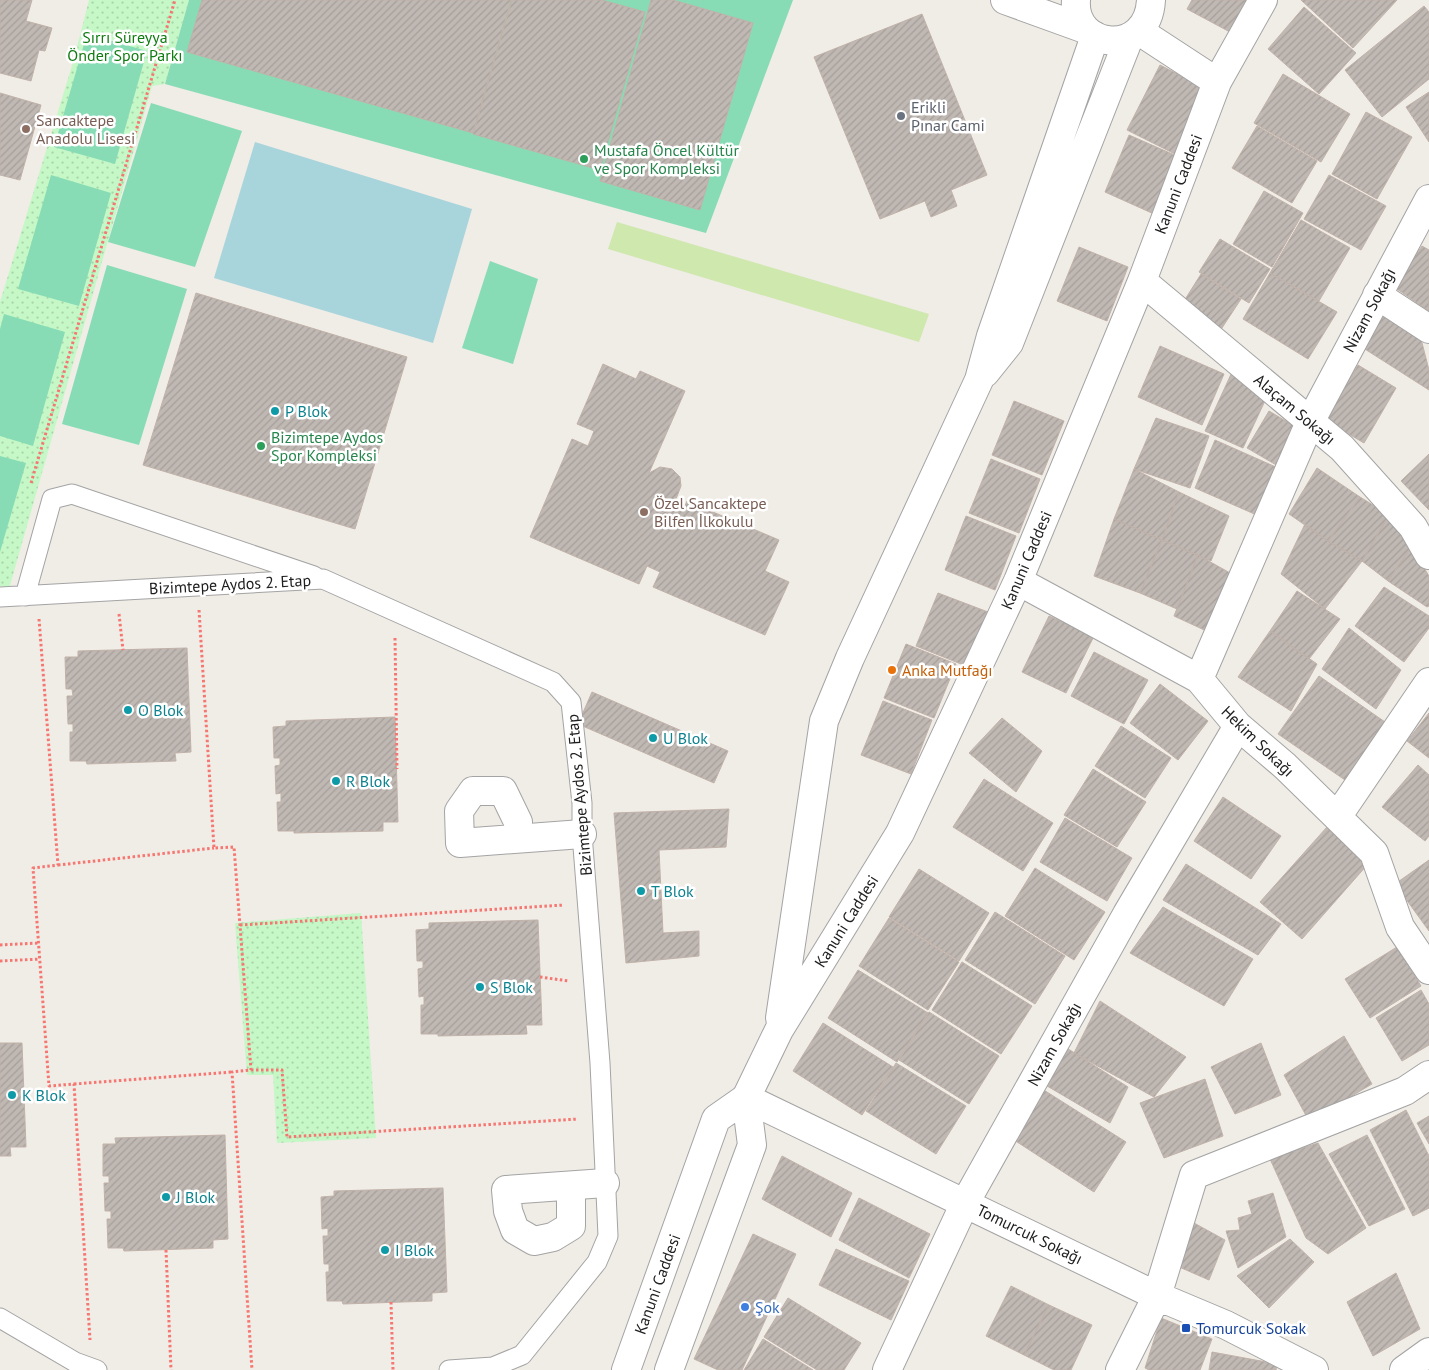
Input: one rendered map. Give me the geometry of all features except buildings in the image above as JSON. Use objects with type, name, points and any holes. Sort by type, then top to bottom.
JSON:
[{"type":"street","points":[[1005,0],[1107,40],[1118,40],[1134,34],[1146,23],[1152,0]]},
{"type":"street","points":[[1076,0],[1078,18],[1090,32]]},
{"type":"street","name":"Kanuni Caddesi","points":[[626,1370],[716,1119],[746,1098],[778,1030],[900,833],[1018,581],[1142,281],[1217,82],[1262,0]]},
{"type":"street","points":[[778,1030],[824,721],[850,658],[979,380],[991,336],[1090,32]]},
{"type":"street","points":[[1134,34],[1217,82]]},
{"type":"street","points":[[979,380],[1009,343],[1134,34]]},
{"type":"street","name":"Nizam Sokağı","points":[[1198,680],[1310,422],[1429,199]]},
{"type":"street","name":"Alaçam Sokağı","points":[[1142,281],[1342,448],[1413,528],[1429,555]]},
{"type":"street","points":[[1377,295],[1429,329]]},
{"type":"street","name":"Hekim Sokağı","points":[[1018,581],[1198,680],[1238,726],[1285,766],[1374,853],[1400,927],[1429,970]]},
{"type":"street","points":[[1338,818],[1429,682]]},
{"type":"street","name":"Nizam Sokağı","points":[[887,1370],[965,1203],[1127,914],[1238,726]]},
{"type":"street","points":[[518,822],[504,791],[473,791],[459,811],[460,843],[582,834]]},
{"type":"street","points":[[1120,1370],[1157,1296],[1194,1176],[1405,1092],[1429,1074]]},
{"type":"street","points":[[669,1370],[752,1145],[746,1098]]},
{"type":"street","name":"Tomurcuk Sokağı","points":[[746,1098],[1157,1296],[1226,1325],[1299,1366]]},
{"type":"street","points":[[571,1198],[572,1226],[552,1237],[534,1241],[515,1230],[508,1211],[506,1190],[605,1183]]},
{"type":"street","points":[[1404,1370],[1429,1352]]},
{"type":"lane","points":[[31,596],[52,500],[72,494],[323,579]]},
{"type":"lane","name":"Bizimtepe Aydos 2. Etap","points":[[0,597],[323,579],[553,682],[571,702],[582,803],[582,834],[600,1063],[608,1236],[597,1262],[522,1355],[492,1367],[449,1370]]},
{"type":"lane","points":[[0,1318],[75,1362],[94,1369]]},
{"type":"path","points":[[31,483],[175,0]]},
{"type":"path","points":[[198,586],[214,848]]},
{"type":"path","points":[[116,591],[123,650]]},
{"type":"path","points":[[31,596],[58,865]]},
{"type":"path","points":[[394,612],[396,770]]},
{"type":"path","points":[[251,1070],[234,847],[33,868],[49,1086],[251,1070],[282,1070],[287,1137],[602,1117]]},
{"type":"path","points":[[240,925],[587,904]]},
{"type":"path","points":[[0,945],[39,943]]},
{"type":"path","points":[[0,961],[40,959]]},
{"type":"path","points":[[232,1072],[252,1370]]},
{"type":"path","points":[[74,1084],[94,1369]]},
{"type":"path","points":[[166,1250],[171,1370]]},
{"type":"path","points":[[390,1302],[393,1370]]},
{"type":"green space","name":"Sırrı Süreyya Önder Spor Parkı","points":[[89,0],[189,0],[165,84],[152,86],[9,589],[0,586],[0,302],[74,59]]},
{"type":"green space","name":"Mustafa Öncel Kültür ve Spor Kompleksi","points":[[189,0],[793,0],[706,233],[165,84]]},
{"type":"green space","points":[[87,34],[147,51],[115,164],[54,147]]},
{"type":"green space","points":[[151,103],[242,131],[195,267],[108,242]]},
{"type":"green space","points":[[51,175],[111,193],[79,306],[18,289]]},
{"type":"green space","points":[[617,222],[929,314],[919,342],[608,249]]},
{"type":"green space","points":[[490,261],[538,279],[513,364],[462,348]]},
{"type":"green space","points":[[107,265],[187,289],[139,445],[62,424]]},
{"type":"green space","points":[[4,314],[65,332],[33,446],[0,436],[0,329]]},
{"type":"green space","points":[[0,456],[26,463],[0,552]]},
{"type":"green space","points":[[361,913],[376,1138],[277,1143],[273,1075],[247,1075],[235,923]]},
{"type":"water","points":[[255,142],[472,209],[433,343],[214,278]]},
{"type":"place","name":"Erikli Pınar Cami","points":[[901,116]]},
{"type":"place","name":"Sancaktepe Anadolu Lisesi","points":[[26,129]]},
{"type":"place","name":"Mustafa Öncel Kültür ve Spor Kompleksi","points":[[584,159]]},
{"type":"place","name":"P Blok","points":[[275,411]]},
{"type":"place","name":"Bizimtepe Aydos Spor Kompleksi","points":[[261,446]]},
{"type":"place","name":"Özel Sancaktepe Bilfen İlkokulu","points":[[644,512]]},
{"type":"place","name":"Anka Mutfağı","points":[[892,670]]},
{"type":"place","name":"O Blok","points":[[128,710]]},
{"type":"place","name":"U Blok","points":[[653,738]]},
{"type":"place","name":"R Blok","points":[[336,781]]},
{"type":"place","name":"T Blok","points":[[641,891]]},
{"type":"place","name":"S Blok","points":[[480,987]]},
{"type":"place","name":"K Blok","points":[[12,1095]]},
{"type":"place","name":"J Blok","points":[[166,1197]]},
{"type":"place","name":"I Blok","points":[[385,1250]]},
{"type":"place","name":"Şok","points":[[745,1307]]},
{"type":"place","name":"Tomurcuk Sokak","points":[[1186,1328]]}]
